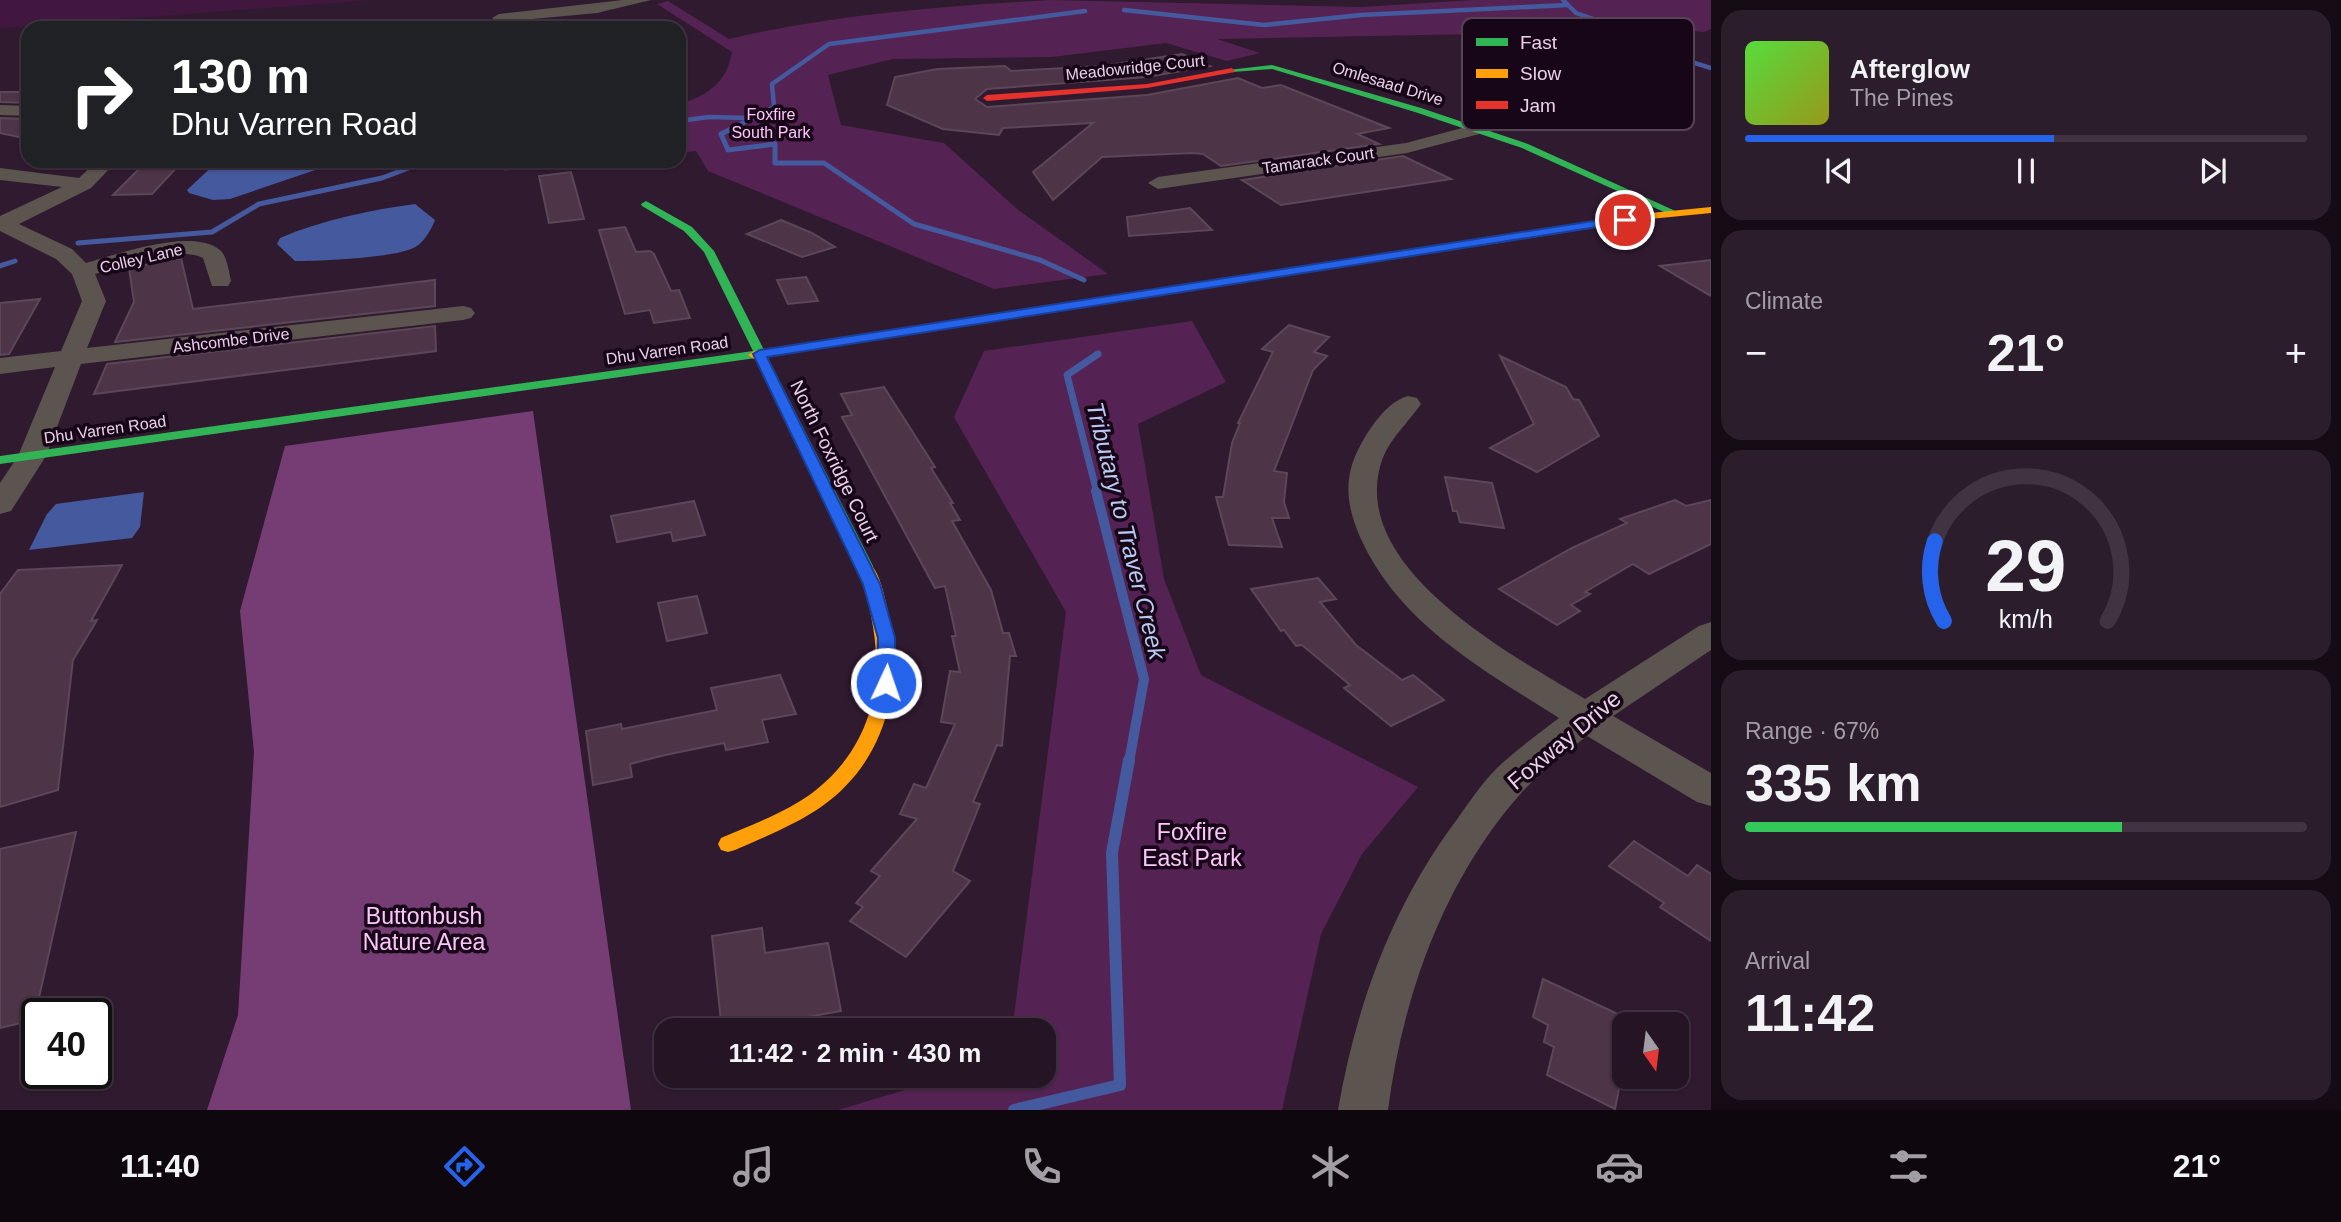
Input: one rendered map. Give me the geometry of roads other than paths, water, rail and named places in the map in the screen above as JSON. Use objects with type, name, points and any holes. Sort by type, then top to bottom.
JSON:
[{"type":"street","points":[[499,18],[566,6],[644,0]]},
{"type":"street","name":"Meadowridge Court","points":[[987,98],[1147,86],[1255,67],[1285,70]]},
{"type":"street","name":"Omlesaad Drive","points":[[1285,70],[1462,124]]},
{"type":"street","points":[[0,110],[21,111]]},
{"type":"street","name":"Tamarack Court","points":[[1158,183],[1407,148],[1473,130]]},
{"type":"street","name":"Omlesaad Drive","points":[[1480,130],[1548,155],[1704,229]]},
{"type":"street","points":[[2,223],[84,184],[101,168]]},
{"type":"street","points":[[0,174],[84,184]]},
{"type":"street","name":"North Foxridge Court","points":[[646,204],[688,229],[703,243],[871,584],[883,621],[888,655],[886,683],[874,722],[856,761],[845,775],[821,797],[795,813],[728,844]]},
{"type":"street","name":"Dhu Varren Road","points":[[0,460],[760,354],[1711,210]]},
{"type":"street","points":[[0,505],[32,456],[94,301],[82,271],[64,254],[2,223]]},
{"type":"street","name":"Colley Lane","points":[[82,271],[162,251],[198,248],[213,255],[220,281]]},
{"type":"street","name":"Ashcombe Drive","points":[[0,366],[463,313]]},
{"type":"street","points":[[1408,404],[1381,430],[1364,468],[1362,503],[1383,554],[1409,588],[1457,634],[1587,719],[1711,791]]},
{"type":"street","name":"Foxway Drive","points":[[1363,1110],[1367,1075],[1405,947],[1467,835],[1516,774],[1639,678],[1711,635]]},
{"type":"water","points":[[211,168],[321,168],[230,199],[213,200],[187,190]]},
{"type":"water","points":[[415,204],[435,220],[423,241],[401,252],[295,261],[277,244],[280,238],[329,221]]},
{"type":"water","points":[[144,492],[140,527],[132,538],[29,550],[47,514],[56,504]]},
{"type":"waterway","name":"Tributary to Traver Creek","points":[[1563,0],[1568,5]]},
{"type":"waterway","name":"Tributary to Traver Creek","points":[[1124,10],[1264,25],[1361,15],[1568,5]]},
{"type":"waterway","points":[[1568,5],[1576,13],[1590,18]]},
{"type":"waterway","name":"Tributary to Traver Creek","points":[[739,125],[774,107],[772,84],[829,44],[1085,11]]},
{"type":"waterway","points":[[1694,63],[1711,68]]},
{"type":"waterway","points":[[686,120],[709,117],[750,118]]},
{"type":"waterway","name":"Tributary to Traver Creek","points":[[739,125],[743,123]]},
{"type":"waterway","name":"Tributary to Traver Creek","points":[[739,125],[721,134],[728,150],[775,144],[775,163],[824,163],[914,224],[1040,260],[1084,280]]},
{"type":"waterway","points":[[78,243],[212,232],[259,204],[382,178],[408,168]]},
{"type":"waterway","points":[[0,266],[15,261]]},
{"type":"waterway","name":"Tributary to Traver Creek","points":[[1097,493],[1067,375],[1098,354]]},
{"type":"waterway","name":"Tributary to Traver Creek","points":[[1096,491],[1144,679],[1129,762]]},
{"type":"waterway","name":"Tributary to Traver Creek","points":[[1014,1110],[1120,1085],[1112,853],[1129,760]]},
{"type":"park label","name":"Foxfire South Park","points":[[771,123]]},
{"type":"park label","name":"Foxfire East Park","points":[[1192,845]]},
{"type":"park label","name":"Buttonbush Nature Area","points":[[424,929]]}]
